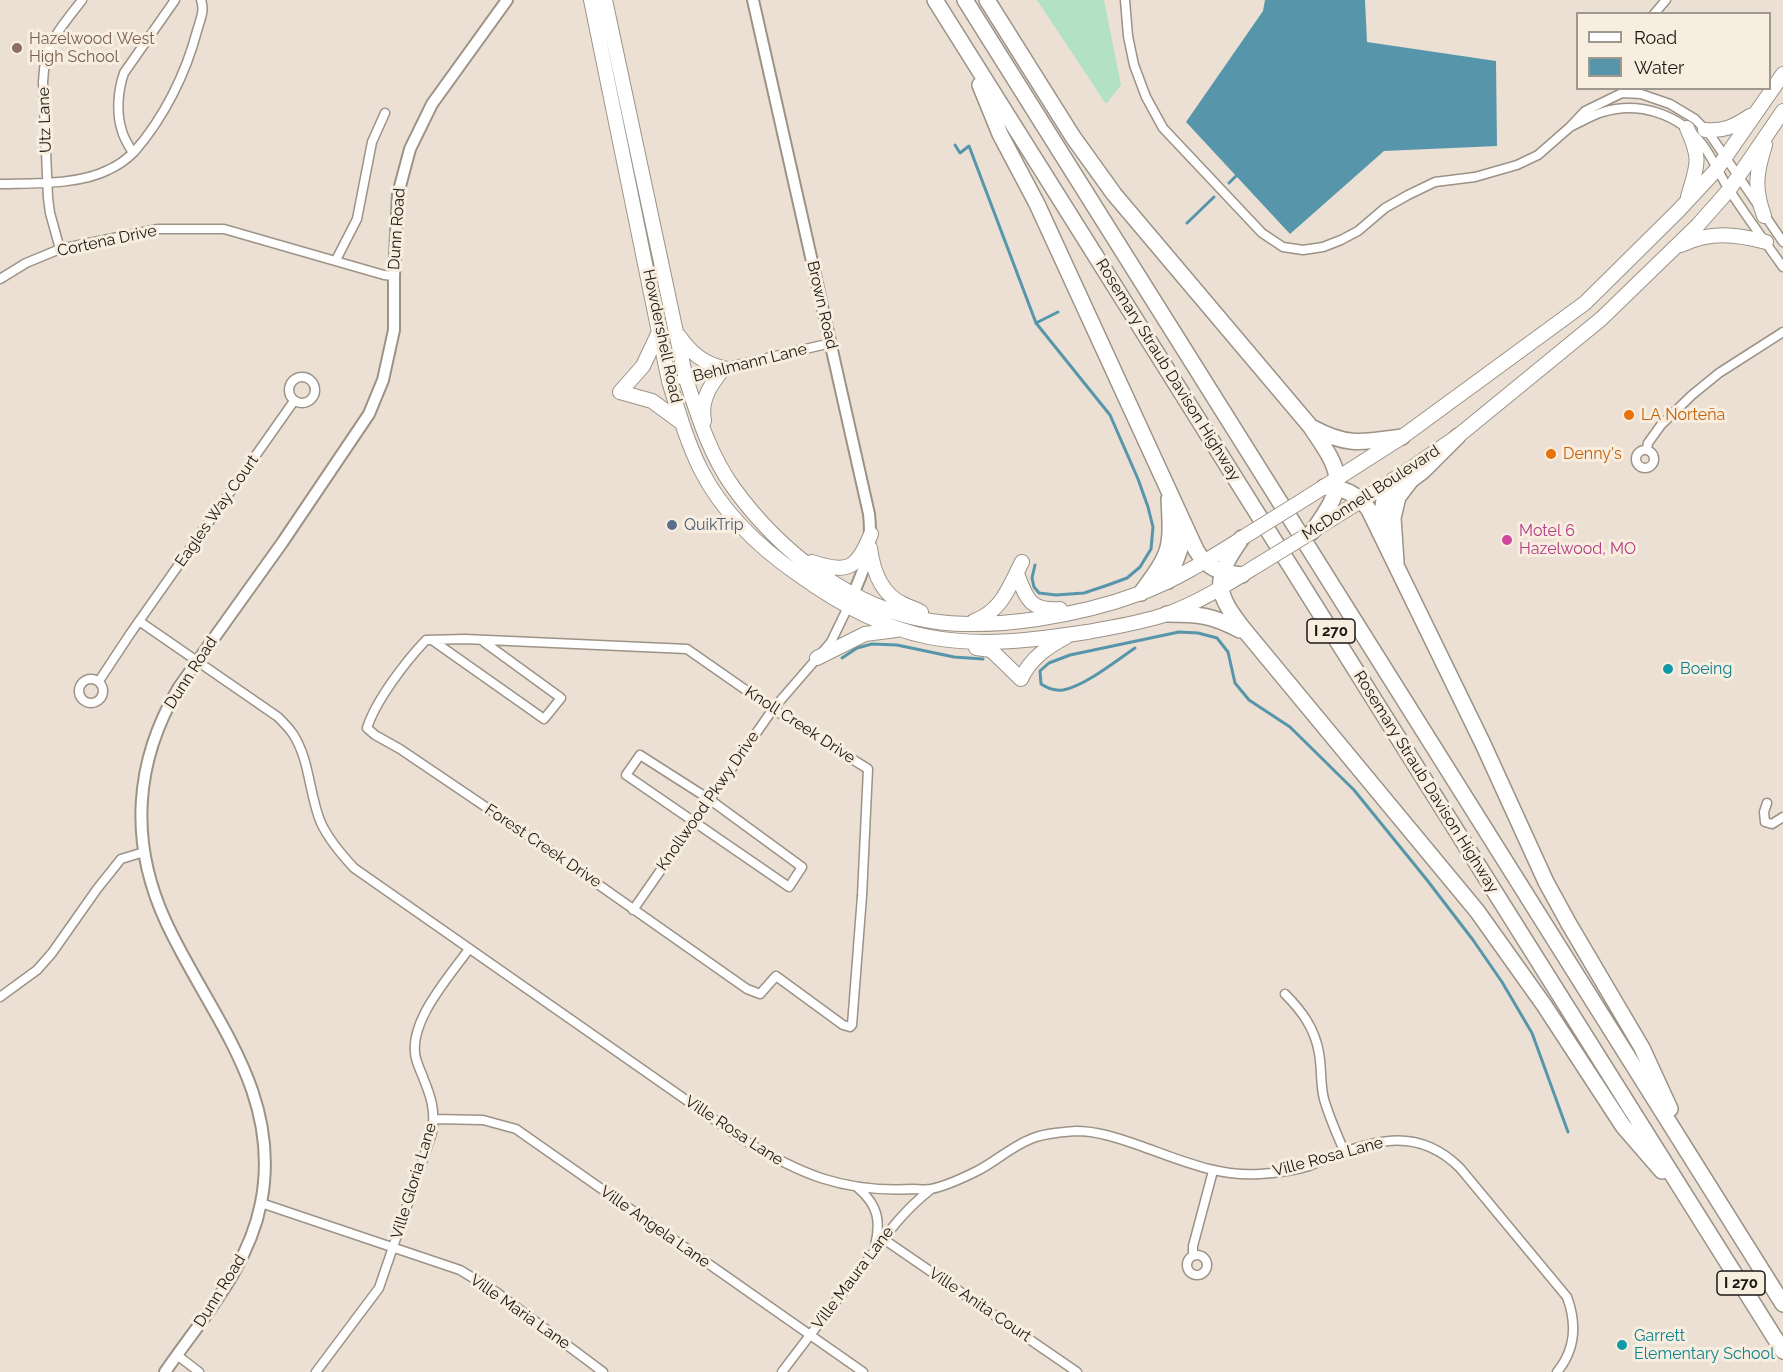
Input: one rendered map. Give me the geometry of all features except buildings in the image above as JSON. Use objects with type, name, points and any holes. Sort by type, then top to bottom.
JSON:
[{"type":"highway","name":"Rosemary Straub Davison Highway","points":[[935,0],[1783,1351]]},
{"type":"highway","name":"Rosemary Straub Davison Highway","points":[[965,0],[1783,1304]]},
{"type":"highway","points":[[987,0],[1067,128],[1107,185],[1310,426],[1329,454],[1334,464],[1332,484],[1334,498],[1319,524]]},
{"type":"highway","points":[[964,46],[1000,134],[1037,204],[1196,550],[1221,580],[1226,605],[1477,911],[1549,1013],[1623,1126],[1698,1215]]},
{"type":"highway","points":[[1310,426],[1346,442],[1402,437]]},
{"type":"highway","points":[[1397,571],[1393,518],[1398,496],[1411,480],[1424,471],[1458,436]]},
{"type":"highway","points":[[1380,535],[1384,499],[1394,480]]},
{"type":"highway","points":[[1332,484],[1353,494],[1369,510],[1483,744],[1546,882],[1642,1048],[1698,1168]]},
{"type":"highway","points":[[1141,593],[1166,557],[1170,543],[1168,490]]},
{"type":"highway","points":[[1168,581],[1180,549],[1181,517]]},
{"type":"highway","points":[[1221,580],[1224,564],[1242,538]]},
{"type":"highway","points":[[1221,580],[1242,575]]},
{"type":"highway","points":[[1167,614],[1201,614],[1214,617],[1246,632]]},
{"type":"main road","name":"Howdershell Road","points":[[591,0],[669,381],[682,423],[701,470],[739,524],[782,564],[850,601]]},
{"type":"main road","name":"Howdershell Road","points":[[605,0],[686,379],[700,423],[732,486],[765,525],[850,601]]},
{"type":"main road","name":"McDonnell Boulevard","points":[[850,601],[932,621],[962,623],[1044,618],[1110,603],[1168,581],[1332,484],[1402,437],[1585,303],[1687,201],[1720,163],[1783,74]]},
{"type":"main road","points":[[1705,130],[1726,129],[1737,125],[1757,111]]},
{"type":"main road","name":"McDonnell Boulevard","points":[[1242,575],[1319,524],[1394,480],[1458,436],[1601,319],[1674,248],[1729,190],[1783,111]]},
{"type":"main road","points":[[1687,128],[1695,146],[1698,163],[1687,201]]},
{"type":"main road","points":[[1764,216],[1756,185],[1766,136]]},
{"type":"main road","points":[[1674,248],[1693,239],[1713,235],[1738,236],[1766,242]]},
{"type":"main road","points":[[660,330],[643,366],[620,392],[652,401],[682,423]]},
{"type":"main road","points":[[676,332],[687,347],[701,359],[710,365],[724,368],[709,385],[705,399],[703,416],[708,441]]},
{"type":"main road","points":[[802,559],[828,567],[847,568],[861,557],[870,541]]},
{"type":"main road","points":[[870,541],[880,584],[889,595],[901,603],[920,610],[932,621]]},
{"type":"main road","points":[[962,623],[986,616],[997,608],[1022,562]]},
{"type":"main road","points":[[1018,576],[1025,595],[1035,606],[1046,610],[1091,602],[1110,603]]},
{"type":"main road","points":[[850,601],[888,625],[928,637],[961,641],[1016,640],[1123,626],[1167,614],[1221,580]]},
{"type":"main road","points":[[817,658],[865,634],[907,631]]},
{"type":"main road","points":[[961,641],[972,647],[991,650],[1021,679],[1040,654],[1073,634]]},
{"type":"street","name":"Utz Lane","points":[[60,249],[50,213],[47,182],[44,66],[47,53],[55,39],[82,0]]},
{"type":"street","points":[[133,153],[122,132],[120,84],[124,73],[175,0]]},
{"type":"street","points":[[0,184],[47,182],[93,176],[108,170],[133,153],[168,103],[184,74],[203,12],[201,0]]},
{"type":"street","name":"Dunn Road","points":[[165,1372],[237,1270],[255,1227],[261,1203],[264,1164],[258,1106],[253,1088],[242,1061],[166,922],[155,895],[144,852],[141,803],[146,763],[168,705],[369,414],[383,380],[394,330],[398,194],[410,149],[432,104],[507,0]]},
{"type":"street","name":"Brown Road","points":[[753,0],[864,490],[870,541],[863,572],[850,601]]},
{"type":"street","points":[[1125,0],[1128,36],[1134,65],[1146,97],[1163,128],[1262,233],[1282,247],[1303,250],[1323,247],[1358,231],[1386,208],[1435,182],[1474,177],[1516,165],[1538,155],[1585,111],[1622,91],[1641,94],[1670,104],[1695,119],[1705,130],[1729,190],[1783,267]]},
{"type":"street","points":[[1656,12],[1666,0]]},
{"type":"street","points":[[1620,108],[1622,91]]},
{"type":"street","points":[[1570,127],[1602,112],[1620,108],[1636,108],[1665,114],[1687,128],[1720,163],[1738,178],[1783,242]]},
{"type":"street","points":[[336,260],[357,219],[372,142],[385,113]]},
{"type":"street","name":"Cortena Drive","points":[[0,279],[26,263],[60,249],[158,229],[224,229],[394,276]]},
{"type":"street","points":[[1647,449],[1648,443],[1661,425],[1692,395],[1719,373],[1783,332]]},
{"type":"street","name":"Behlmann Lane","points":[[669,381],[686,379],[831,343]]},
{"type":"street","name":"Eagles Way Court","points":[[99,681],[294,401]]},
{"type":"street","name":"Knollwood Pkwy Drive","points":[[633,910],[773,709],[831,642],[850,601]]},
{"type":"street","points":[[139,621],[196,663]]},
{"type":"street","points":[[465,639],[484,642],[561,698],[544,719],[432,640],[465,639]]},
{"type":"street","name":"Forest Creek Drive","points":[[432,640],[426,640],[414,652],[373,711],[367,728],[545,847],[747,989],[760,993],[776,976],[843,1025],[850,1027]]},
{"type":"street","name":"Knoll Creek Drive","points":[[484,642],[687,649],[773,709],[868,770],[856,998],[850,1027]]},
{"type":"street","name":"Ville Rosa Lane","points":[[196,663],[278,717],[294,735],[306,765],[309,785],[322,823],[341,854],[354,868],[742,1139],[807,1173],[858,1187],[898,1191],[930,1189],[970,1174],[1036,1137],[1077,1131],[1119,1138],[1213,1171],[1248,1175],[1287,1171],[1307,1166],[1362,1145],[1397,1140],[1416,1142],[1448,1157],[1460,1168],[1567,1297],[1573,1319],[1573,1342],[1569,1356],[1557,1372]]},
{"type":"street","points":[[640,755],[709,799],[802,867],[789,887],[693,823],[626,775],[640,755]]},
{"type":"street","points":[[1767,803],[1764,812],[1765,822],[1772,824],[1783,817]]},
{"type":"street","points":[[0,997],[37,970],[52,954],[121,859],[144,852]]},
{"type":"street","name":"Ville Gloria Lane","points":[[316,1372],[379,1288],[432,1133],[434,1119],[428,1086],[414,1048],[416,1036],[428,1008],[469,949]]},
{"type":"street","points":[[1285,994],[1305,1016],[1315,1040],[1319,1053],[1321,1085],[1325,1101],[1344,1151]]},
{"type":"street","name":"Ville Angela Lane","points":[[434,1119],[483,1120],[516,1130],[862,1372]]},
{"type":"street","points":[[1193,1256],[1192,1246],[1213,1171]]},
{"type":"street","points":[[858,1187],[872,1201],[876,1212],[878,1225],[875,1248]]},
{"type":"street","name":"Ville Maura Lane","points":[[782,1372],[860,1271],[882,1238],[930,1189]]},
{"type":"street","name":"Ville Maria Lane","points":[[261,1203],[460,1270],[478,1280],[603,1372]]},
{"type":"street","name":"Ville Anita Court","points":[[882,1238],[1077,1372]]},
{"type":"street","points":[[177,1355],[199,1372]]},
{"type":"green space","points":[[1037,0],[1104,0],[1121,85],[1106,104]]},
{"type":"water","points":[[1265,0],[1365,0],[1367,42],[1496,61],[1497,146],[1384,151],[1290,234],[1186,122],[1263,11]]},
{"type":"waterway","points":[[955,145],[960,153],[969,146],[1036,323],[1110,415],[1138,479],[1153,527],[1151,549],[1140,567],[1127,578],[1084,593],[1056,595],[1039,593],[1034,587],[1032,578],[1035,565]]},
{"type":"waterway","points":[[1229,183],[1236,176]]},
{"type":"waterway","points":[[1187,223],[1214,197]]},
{"type":"waterway","points":[[1036,323],[1058,312]]},
{"type":"waterway","points":[[1135,648],[1072,688],[1057,690],[1041,684],[1040,671],[1049,663],[1070,655],[1179,632],[1198,633],[1217,638],[1228,652],[1235,683],[1249,700],[1290,727],[1354,790],[1473,940],[1502,982],[1532,1033],[1568,1132]]},
{"type":"waterway","points":[[842,658],[857,648],[872,644],[897,645],[954,657],[983,659]]},
{"type":"place","name":"Hazelwood West High School","points":[[17,48]]},
{"type":"place","name":"LA Norteña","points":[[1629,415]]},
{"type":"place","name":"Denny's","points":[[1551,454]]},
{"type":"place","name":"QuikTrip","points":[[672,525]]},
{"type":"place","name":"Motel 6 Hazelwood, MO","points":[[1507,540]]},
{"type":"place","name":"Boeing","points":[[1668,669]]},
{"type":"place","name":"Garrett Elementary School","points":[[1622,1345]]}]
